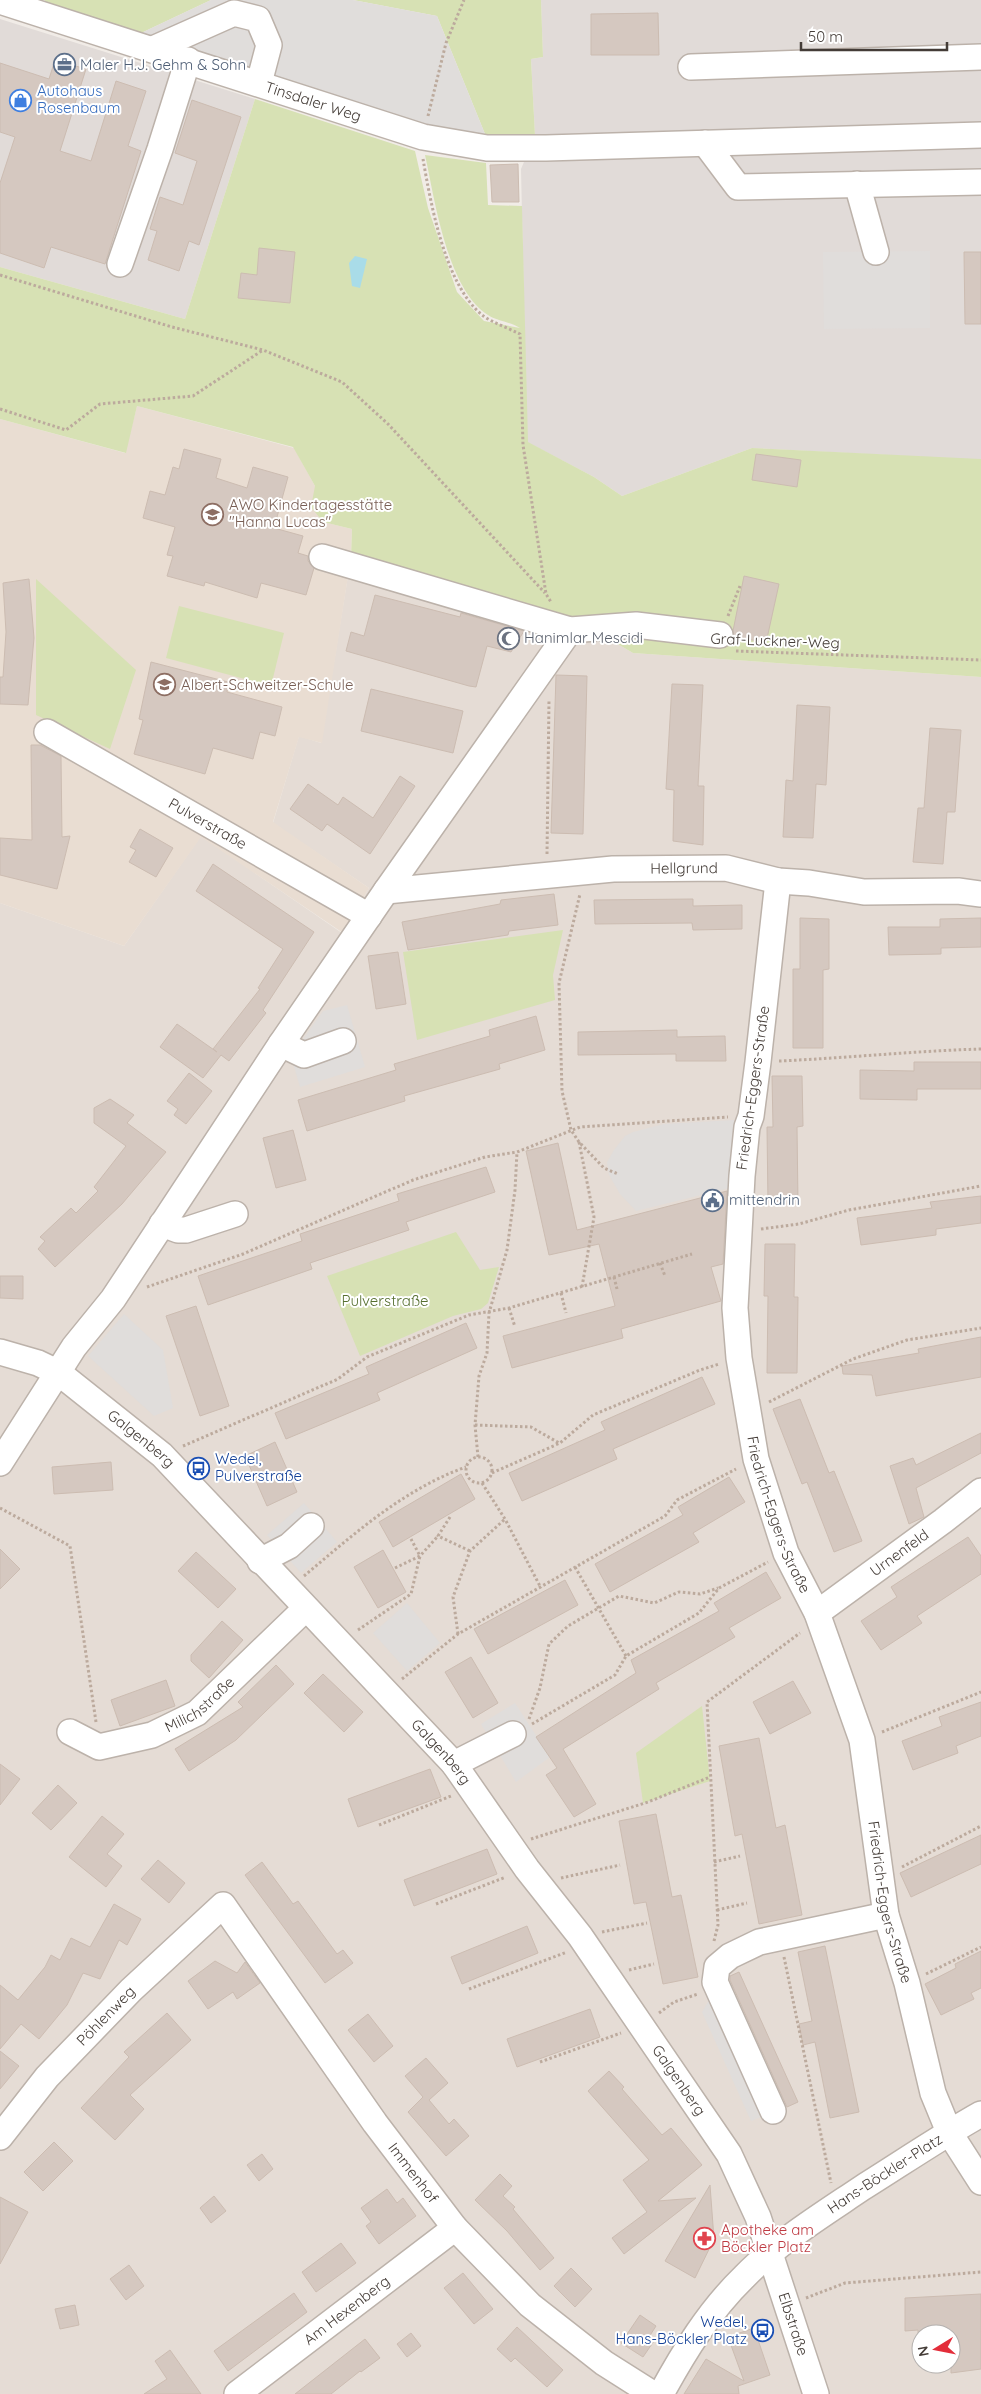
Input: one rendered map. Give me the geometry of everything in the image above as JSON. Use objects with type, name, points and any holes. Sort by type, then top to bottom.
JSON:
[{"type":"street","name":"Tinsdaler Weg","points":[[0,1],[33,6],[153,49],[423,137],[487,148],[555,148],[981,135]]},
{"type":"street","points":[[153,49],[234,13],[258,19],[269,45],[259,83]]},
{"type":"street","points":[[691,67],[981,57]]},
{"type":"street","points":[[120,264],[160,150],[188,60]]},
{"type":"street","points":[[705,143],[738,187],[981,182]]},
{"type":"street","points":[[857,184],[876,252]]},
{"type":"street","points":[[322,557],[570,630],[636,625],[724,643]]},
{"type":"street","points":[[0,1463],[74,1346],[113,1299],[281,1044],[570,630]]},
{"type":"street","name":"Pulverstraße","points":[[47,732],[369,916]]},
{"type":"street","name":"Hellgrund","points":[[386,891],[613,869],[726,868],[778,881],[809,883],[864,892],[958,891],[981,894]]},
{"type":"street","name":"Friedrich-Eggers-Straße","points":[[778,881],[758,1062],[751,1116],[747,1127],[738,1232],[735,1308],[738,1358],[756,1459],[786,1553],[815,1610],[862,1740],[886,1915],[907,1983],[933,2092],[949,2132]]},
{"type":"street","points":[[281,1044],[304,1055],[343,1041]]},
{"type":"street","points":[[162,1224],[178,1230],[186,1230],[236,1214]]},
{"type":"street","name":"Galgenberg","points":[[0,1352],[38,1363],[59,1372],[162,1456],[454,1764],[533,1876],[583,1940],[640,2027],[729,2154],[758,2216],[771,2252]]},
{"type":"street","name":"Urnenfeld","points":[[815,1610],[943,1521],[981,1491]]},
{"type":"street","points":[[260,1560],[289,1546],[311,1526]]},
{"type":"street","name":"Milichstraße","points":[[100,1747],[152,1735],[197,1713],[305,1609]]},
{"type":"street","points":[[454,1764],[522,1728]]},
{"type":"street","points":[[70,1732],[100,1747]]},
{"type":"street","name":"Pöhlenweg","points":[[0,2137],[47,2078],[111,2010],[223,1905]]},
{"type":"street","name":"Immenhof","points":[[223,1905],[375,2123],[455,2228],[530,2305],[604,2363],[653,2394]]},
{"type":"street","points":[[773,2111],[715,1982],[717,1967],[730,1956],[759,1942],[886,1915]]},
{"type":"street","name":"Hans-Böckler-Platz","points":[[661,2394],[688,2347],[720,2303],[744,2276],[771,2252],[835,2206],[949,2132],[981,2114]]},
{"type":"street","name":"Hans-Böckler-Platz","points":[[949,2132],[981,2182]]},
{"type":"street","name":"Am Hexenberg","points":[[237,2394],[455,2228]]},
{"type":"street","name":"Elbstraße","points":[[771,2252],[816,2394]]},
{"type":"path","points":[[464,0],[446,44],[423,137],[421,154],[432,207],[460,290],[483,315],[520,334],[523,445],[546,594]]},
{"type":"path","points":[[0,276],[172,327],[263,350],[342,382],[388,424],[546,594],[570,630]]},
{"type":"path","points":[[0,409],[66,430],[100,404],[193,396],[263,350]]},
{"type":"path","points":[[724,643],[740,586]]},
{"type":"path","name":"Graf-Luckner-Weg","points":[[724,643],[981,660]]},
{"type":"path","points":[[536,678],[549,687],[546,833],[548,875]]},
{"type":"path","points":[[586,871],[559,983],[562,1091],[571,1130],[579,1142],[604,1168],[618,1174]]},
{"type":"path","points":[[758,1062],[871,1057],[923,1051],[981,1049]]},
{"type":"path","points":[[113,1299],[243,1254],[413,1180],[485,1157],[517,1152],[580,1127],[751,1116]]},
{"type":"path","points":[[579,1142],[594,1218],[582,1286]]},
{"type":"path","points":[[478,1458],[475,1425],[479,1376],[487,1353],[489,1313],[507,1250],[515,1190],[517,1152]]},
{"type":"path","points":[[738,1232],[799,1224],[849,1210],[981,1186]]},
{"type":"path","points":[[162,1456],[338,1379],[367,1358],[469,1315],[509,1308],[692,1254]]},
{"type":"path","points":[[660,1263],[665,1276]]},
{"type":"path","points":[[614,1277],[617,1289]]},
{"type":"path","points":[[561,1293],[566,1313]]},
{"type":"path","points":[[509,1308],[515,1327]]},
{"type":"path","points":[[748,1413],[853,1358],[908,1340],[981,1328]]},
{"type":"path","points":[[492,1473],[560,1444],[593,1415],[700,1370],[738,1358]]},
{"type":"path","points":[[475,1425],[531,1427],[560,1444]]},
{"type":"path","points":[[287,1590],[376,1515],[446,1474],[466,1467],[471,1460],[478,1458],[490,1463],[492,1473],[490,1478],[482,1483]]},
{"type":"path","points":[[386,1692],[458,1634],[665,1516],[677,1500],[756,1459]]},
{"type":"path","points":[[466,1467],[470,1479],[482,1483],[505,1519],[541,1588]]},
{"type":"path","points":[[0,1508],[70,1546],[100,1747]]},
{"type":"path","points":[[395,1568],[420,1556],[438,1536],[450,1517]]},
{"type":"path","points":[[458,1634],[453,1597],[470,1551],[505,1519]]},
{"type":"path","points":[[438,1536],[470,1551]]},
{"type":"path","points":[[339,1643],[411,1594],[420,1556],[411,1538]]},
{"type":"path","points":[[522,1728],[540,1688],[549,1644],[568,1626],[598,1606],[619,1596],[654,1603],[679,1592],[700,1594],[718,1588],[786,1553]]},
{"type":"path","points":[[575,1567],[626,1656]]},
{"type":"path","points":[[522,1728],[615,1675],[626,1656],[699,1613],[718,1588]]},
{"type":"path","points":[[713,1944],[718,1925],[707,1702],[815,1610]]},
{"type":"path","points":[[862,1740],[981,1692]]},
{"type":"path","points":[[511,1845],[597,1820],[710,1777]]},
{"type":"path","points":[[379,1825],[470,1788]]},
{"type":"path","points":[[881,1877],[981,1826]]},
{"type":"path","points":[[714,1862],[740,1856]]},
{"type":"path","points":[[436,1904],[533,1876],[620,1865]]},
{"type":"path","points":[[717,1910],[748,1903]]},
{"type":"path","points":[[469,1990],[583,1940],[647,1923]]},
{"type":"path","points":[[780,1938],[835,2206]]},
{"type":"path","points":[[943,1966],[981,1947]]},
{"type":"path","points":[[540,2062],[640,2027],[674,2002],[701,1993]]},
{"type":"path","points":[[787,2306],[845,2282],[981,2272]]},
{"type":"shaded area","points":[[211,0],[353,0],[437,16],[485,134],[426,125],[139,34]]},
{"type":"shaded area","points":[[541,0],[981,0],[981,460],[752,448],[622,496],[594,477],[527,442],[521,169],[535,136],[531,59],[543,57]]},
{"type":"shaded area","points":[[0,19],[255,99],[185,319],[0,267]]},
{"type":"shaded area","points":[[930,251],[930,328],[824,329],[823,252]]},
{"type":"shaded area","name":"Albert-Schweitzer-Schule","points":[[137,406],[294,448],[315,486],[323,522],[352,529],[351,557],[322,743],[299,737],[273,822],[369,888],[343,933],[201,837],[124,946],[0,903],[0,419],[125,453]]},
{"type":"shaded area","points":[[351,557],[575,619],[633,653],[981,677],[981,2394],[0,2394],[0,903],[124,946],[201,836],[342,933],[369,888],[273,823],[299,736],[321,743]]},
{"type":"shaded area","points":[[347,1005],[365,1067],[300,1087],[291,1056],[323,1011]]},
{"type":"shaded area","points":[[734,1120],[734,1187],[636,1211],[620,1194],[609,1175],[607,1162],[625,1136],[633,1132],[664,1124]]},
{"type":"shaded area","points":[[124,1314],[163,1350],[173,1408],[154,1416],[88,1356]]},
{"type":"shaded area","points":[[304,1503],[337,1542],[301,1573],[267,1535]]},
{"type":"shaded area","points":[[407,1603],[440,1643],[407,1671],[373,1633]]},
{"type":"shaded area","points":[[515,1703],[550,1757],[516,1782],[481,1724]]},
{"type":"shaded area","points":[[721,1980],[780,2110],[751,2121],[702,2012]]},
{"type":"green space","points":[[45,0],[211,0],[139,34],[43,3]]},
{"type":"green space","points":[[353,0],[541,0],[543,57],[531,59],[535,136],[485,134],[437,16]]},
{"type":"green space","points":[[255,99],[415,151],[428,208],[457,292],[484,321],[520,328],[488,315],[474,303],[462,285],[445,242],[425,155],[486,163],[488,205],[522,206],[528,442],[594,477],[622,496],[752,448],[981,459],[981,677],[633,653],[575,619],[351,557],[352,529],[323,522],[311,507],[315,486],[293,447],[137,406],[126,453],[0,419],[0,267],[185,319]]},
{"type":"green space","points":[[36,579],[136,670],[110,749],[36,715]]},
{"type":"green space","points":[[179,606],[284,633],[271,686],[166,658]]},
{"type":"green space","points":[[563,930],[553,975],[555,1000],[417,1040],[403,952]]},
{"type":"green space","name":"Pulverstraße","points":[[456,1232],[480,1270],[499,1267],[488,1303],[481,1309],[453,1316],[360,1356],[327,1276]]},
{"type":"green space","points":[[702,1706],[710,1781],[643,1803],[636,1753]]},
{"type":"water","points":[[355,256],[367,259],[360,288],[352,286],[349,263]]},
{"type":"building","points":[[658,13],[659,55],[591,55],[591,14]]},
{"type":"building","points":[[55,60],[86,69],[60,151],[91,161],[116,81],[146,91],[128,146],[141,151],[105,264],[51,247],[44,268],[0,253],[0,183],[15,137],[0,132],[0,63],[49,79]]},
{"type":"building","points":[[192,100],[241,117],[199,245],[189,241],[179,271],[148,260],[157,231],[150,229],[160,197],[183,205],[197,161],[175,153]]},
{"type":"building","points":[[518,164],[519,202],[492,202],[490,165]]},
{"type":"building","points":[[259,248],[295,252],[290,303],[238,298],[241,273],[257,275]]},
{"type":"building","points":[[964,252],[981,252],[981,324],[965,324]]},
{"type":"building","points":[[184,449],[221,459],[216,478],[247,488],[253,467],[288,477],[274,528],[303,536],[298,553],[308,556],[308,561],[314,568],[306,595],[261,583],[257,598],[205,582],[204,586],[167,576],[173,556],[167,555],[175,527],[143,518],[150,491],[165,495],[173,467],[179,469]]},
{"type":"building","points":[[756,454],[801,460],[797,487],[752,480]]},
{"type":"building","points":[[744,576],[779,584],[766,643],[734,636],[733,631]]},
{"type":"building","points":[[29,579],[34,638],[28,705],[0,704],[0,677],[3,677],[6,632],[3,583]]},
{"type":"building","points":[[375,595],[460,617],[461,613],[524,631],[511,652],[487,646],[476,687],[469,686],[346,651],[351,632],[364,636]]},
{"type":"building","points":[[151,662],[228,682],[227,692],[282,707],[275,736],[260,732],[253,759],[213,748],[205,774],[134,754],[143,720],[139,719]]},
{"type":"building","points":[[556,675],[587,676],[583,834],[551,833]]},
{"type":"building","points":[[672,684],[703,685],[698,786],[704,786],[703,845],[673,841],[674,790],[666,789]]},
{"type":"building","points":[[371,689],[463,711],[453,753],[361,731]]},
{"type":"building","points":[[797,705],[830,707],[826,785],[816,784],[813,838],[783,837],[786,780],[793,781]]},
{"type":"building","points":[[930,728],[961,730],[955,812],[947,812],[943,864],[913,862],[918,808],[924,808]]},
{"type":"building","points":[[31,745],[40,745],[61,756],[62,837],[70,836],[57,889],[0,875],[0,838],[32,840]]},
{"type":"building","points":[[400,776],[415,786],[370,854],[327,824],[322,831],[290,809],[308,784],[338,805],[343,797],[373,818]]},
{"type":"building","points":[[140,829],[173,848],[156,877],[129,862],[136,850],[130,847]]},
{"type":"building","points":[[213,864],[314,932],[263,1010],[266,1013],[229,1061],[221,1055],[203,1078],[160,1047],[177,1024],[217,1052],[213,1049],[260,989],[258,988],[283,949],[196,891]]},
{"type":"building","points":[[554,894],[558,925],[509,931],[508,935],[408,950],[402,922],[500,904],[501,900]]},
{"type":"building","points":[[693,899],[693,906],[742,905],[742,929],[693,930],[692,923],[595,924],[594,900]]},
{"type":"building","points":[[800,918],[829,919],[829,969],[823,970],[823,1048],[793,1048],[793,969],[800,969]]},
{"type":"building","points":[[981,918],[981,947],[941,948],[941,954],[889,955],[888,927],[940,927],[940,919]]},
{"type":"building","points":[[398,952],[406,1004],[376,1009],[368,956]]},
{"type":"building","points":[[536,1016],[545,1050],[499,1064],[500,1069],[404,1096],[405,1101],[307,1131],[298,1100],[396,1070],[394,1064],[490,1036],[489,1030]]},
{"type":"building","points":[[677,1030],[677,1037],[725,1036],[726,1061],[676,1061],[676,1054],[578,1055],[578,1032]]},
{"type":"building","points":[[914,1062],[981,1062],[981,1089],[917,1089],[917,1100],[860,1099],[860,1070],[914,1071]]},
{"type":"building","points":[[189,1073],[212,1091],[186,1124],[174,1115],[178,1109],[167,1101]]},
{"type":"building","points":[[772,1076],[802,1076],[803,1126],[797,1127],[798,1204],[768,1204],[767,1127],[773,1127]]},
{"type":"building","points":[[110,1099],[134,1115],[127,1123],[166,1152],[122,1204],[55,1267],[38,1249],[45,1241],[40,1237],[71,1208],[76,1213],[98,1191],[94,1187],[126,1146],[94,1123],[94,1108]]},
{"type":"building","points":[[293,1130],[306,1180],[276,1188],[263,1138]]},
{"type":"building","points":[[558,1143],[577,1230],[727,1191],[723,1264],[711,1267],[721,1301],[621,1329],[623,1338],[512,1368],[503,1336],[615,1306],[599,1244],[549,1255],[526,1151]]},
{"type":"building","points":[[486,1167],[495,1192],[406,1222],[409,1230],[310,1263],[312,1269],[208,1305],[198,1276],[302,1241],[300,1234],[399,1201],[397,1194]]},
{"type":"building","points":[[981,1196],[981,1223],[936,1229],[936,1235],[861,1245],[857,1218],[932,1208],[930,1202]]},
{"type":"building","points":[[765,1244],[795,1244],[794,1297],[798,1297],[797,1373],[767,1373],[768,1296],[764,1296]]},
{"type":"building","points":[[0,1276],[23,1276],[23,1299],[0,1298]]},
{"type":"building","points":[[196,1306],[229,1406],[200,1416],[166,1316]]},
{"type":"building","points":[[466,1323],[477,1348],[377,1393],[380,1400],[286,1439],[275,1413],[369,1374],[366,1367]]},
{"type":"building","points":[[981,1337],[981,1377],[876,1396],[872,1375],[843,1374],[842,1366],[919,1353],[918,1349]]},
{"type":"building","points":[[702,1377],[715,1404],[613,1449],[617,1459],[522,1501],[509,1473],[605,1430],[601,1422]]},
{"type":"building","points":[[800,1399],[829,1473],[834,1471],[862,1541],[834,1552],[807,1482],[802,1484],[773,1409]]},
{"type":"building","points":[[981,1433],[981,1453],[916,1488],[924,1517],[909,1524],[890,1466],[913,1458],[916,1465]]},
{"type":"building","points":[[275,1442],[297,1492],[267,1506],[245,1456]]},
{"type":"building","points":[[111,1462],[113,1490],[54,1494],[52,1467]]},
{"type":"building","points":[[461,1474],[475,1499],[393,1547],[379,1522]]},
{"type":"building","points":[[729,1477],[745,1502],[693,1533],[699,1542],[610,1592],[595,1564],[683,1515],[678,1507]]},
{"type":"building","points":[[968,1537],[981,1556],[981,1574],[917,1616],[922,1623],[881,1650],[861,1621],[897,1597],[891,1587]]},
{"type":"building","points":[[0,1549],[20,1569],[0,1589]]},
{"type":"building","points":[[383,1550],[406,1592],[378,1608],[354,1567]]},
{"type":"building","points":[[196,1552],[236,1589],[218,1608],[178,1571]]},
{"type":"building","points":[[766,1572],[781,1598],[729,1628],[735,1637],[656,1683],[659,1689],[563,1749],[596,1804],[574,1817],[546,1775],[557,1768],[536,1737],[636,1673],[631,1660],[719,1611],[714,1603]]},
{"type":"building","points":[[565,1580],[578,1605],[488,1654],[474,1629]]},
{"type":"building","points":[[222,1621],[243,1640],[209,1678],[191,1661],[191,1655]]},
{"type":"building","points":[[471,1657],[498,1703],[473,1718],[445,1672]]},
{"type":"building","points":[[276,1665],[294,1684],[236,1740],[189,1771],[175,1749],[243,1707],[238,1702]]},
{"type":"building","points":[[323,1674],[363,1712],[344,1732],[304,1693]]},
{"type":"building","points":[[166,1680],[175,1706],[120,1726],[111,1700]]},
{"type":"building","points":[[793,1681],[811,1713],[770,1734],[753,1702]]},
{"type":"building","points":[[981,1702],[981,1736],[956,1746],[958,1753],[913,1770],[902,1741],[942,1726],[939,1717]]},
{"type":"building","points":[[759,1738],[776,1828],[785,1825],[802,1915],[759,1924],[742,1834],[735,1836],[719,1746]]},
{"type":"building","points":[[0,1764],[20,1779],[0,1805]]},
{"type":"building","points":[[430,1769],[441,1797],[358,1827],[348,1799]]},
{"type":"building","points":[[58,1785],[77,1803],[51,1830],[32,1813]]},
{"type":"building","points":[[656,1814],[672,1897],[681,1895],[698,1977],[663,1984],[646,1902],[634,1904],[619,1821]]},
{"type":"building","points":[[102,1816],[124,1834],[107,1854],[122,1866],[106,1887],[69,1857]]},
{"type":"building","points":[[981,1835],[981,1864],[911,1897],[900,1873]]},
{"type":"building","points":[[487,1849],[497,1874],[414,1906],[404,1880]]},
{"type":"building","points":[[158,1860],[185,1883],[169,1903],[141,1879]]},
{"type":"building","points":[[262,1862],[293,1904],[298,1901],[337,1954],[343,1950],[353,1963],[325,1983],[245,1875]]},
{"type":"building","points":[[114,1904],[141,1919],[127,1945],[119,1940],[100,1979],[83,1973],[67,2005],[39,2039],[21,2024],[0,2049],[0,1985],[18,2000],[45,1967],[51,1955],[60,1960],[71,1938],[90,1947]]},
{"type":"building","points":[[527,1926],[538,1953],[462,1984],[451,1957]]},
{"type":"building","points":[[825,1946],[859,2112],[830,2118],[815,2042],[803,2045],[799,2024],[812,2021],[798,1952]]},
{"type":"building","points":[[981,1951],[981,1988],[971,1993],[974,1999],[941,2015],[925,1984],[956,1968],[955,1964]]},
{"type":"building","points":[[215,1961],[237,1973],[245,1962],[260,1983],[237,1999],[233,1992],[208,2009],[188,1981]]},
{"type":"building","points":[[739,1972],[798,2102],[787,2107],[730,1980],[730,1976]]},
{"type":"building","points":[[590,2009],[600,2037],[517,2067],[507,2039]]},
{"type":"building","points":[[167,2013],[191,2040],[130,2095],[144,2109],[115,2140],[81,2108],[129,2057],[124,2052]]},
{"type":"building","points":[[368,2014],[393,2046],[374,2062],[348,2030]]},
{"type":"building","points":[[0,2051],[19,2066],[0,2089]]},
{"type":"building","points":[[426,2058],[448,2083],[429,2100],[449,2124],[454,2119],[469,2136],[446,2156],[408,2112],[423,2097],[405,2076]]},
{"type":"building","points":[[609,2071],[662,2135],[671,2128],[702,2165],[658,2201],[696,2198],[624,2254],[612,2238],[647,2212],[623,2180],[649,2160],[588,2091]]},
{"type":"building","points":[[54,2142],[73,2161],[43,2191],[24,2172]]},
{"type":"building","points":[[262,2154],[273,2169],[259,2181],[247,2165]]},
{"type":"building","points":[[500,2174],[512,2186],[503,2196],[515,2207],[513,2209],[554,2258],[540,2270],[507,2231],[475,2200]]},
{"type":"building","points":[[710,2185],[714,2239],[695,2278],[665,2261]]},
{"type":"building","points":[[387,2189],[397,2203],[403,2198],[416,2216],[379,2244],[366,2226],[371,2222],[361,2208]]},
{"type":"building","points":[[214,2196],[226,2211],[211,2223],[200,2208]]},
{"type":"building","points":[[0,2197],[28,2212],[0,2264]]},
{"type":"building","points":[[341,2243],[356,2263],[316,2292],[302,2272]]},
{"type":"building","points":[[129,2265],[144,2286],[126,2300],[110,2279]]},
{"type":"building","points":[[571,2268],[592,2289],[575,2307],[554,2286]]},
{"type":"building","points":[[463,2273],[493,2309],[474,2324],[444,2288]]},
{"type":"building","points":[[294,2293],[307,2312],[228,2371],[214,2351]]},
{"type":"building","points":[[981,2294],[981,2369],[961,2372],[961,2324],[911,2324],[911,2331],[905,2331],[905,2298]]},
{"type":"building","points":[[75,2305],[79,2325],[60,2329],[55,2309]]},
{"type":"building","points":[[640,2315],[656,2326],[649,2337],[654,2341],[643,2357],[621,2343]]},
{"type":"building","points":[[517,2327],[563,2370],[547,2387],[515,2358],[511,2362],[497,2349]]},
{"type":"building","points":[[754,2328],[770,2375],[738,2386],[739,2394],[684,2394],[706,2359],[744,2381],[728,2337]]},
{"type":"building","points":[[411,2333],[421,2346],[407,2357],[397,2344]]},
{"type":"building","points":[[365,2339],[380,2358],[331,2394],[295,2394]]},
{"type":"building","points":[[170,2350],[201,2394],[144,2394],[167,2379],[155,2361]]},
{"type":"place","name":"Maler H.J. Gehm & Sohn","points":[[64,65]]},
{"type":"place","name":"Autohaus Rosenbaum","points":[[21,100]]},
{"type":"place","name":"AWO Kindertagesstätte \"Hanna Lucas\"","points":[[213,514]]},
{"type":"place","name":"Hanimlar Mescidi","points":[[508,638]]},
{"type":"place","name":"Albert-Schweitzer-Schule","points":[[165,685]]},
{"type":"place","name":"mittendrin","points":[[713,1200]]},
{"type":"place","name":"Wedel, Pulverstraße","points":[[199,1468]]},
{"type":"place","name":"Apotheke am Böckler Platz","points":[[705,2239]]},
{"type":"place","name":"Wedel, Hans-Böckler Platz","points":[[763,2331]]}]
